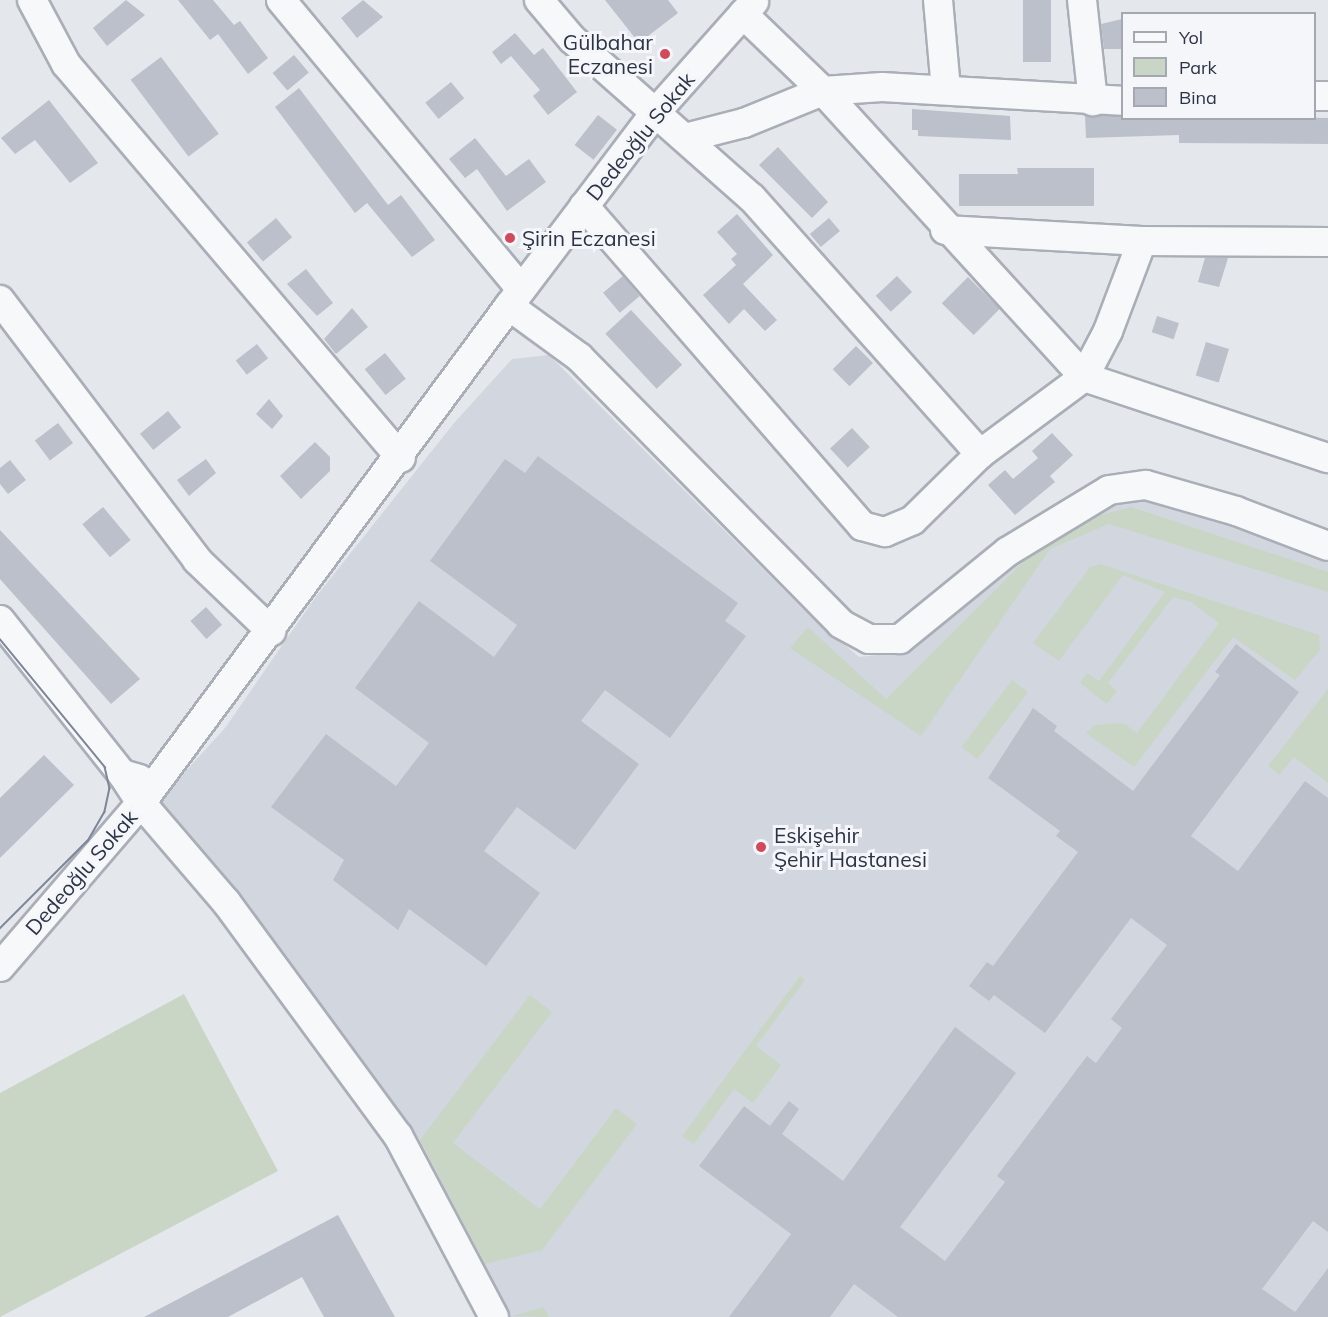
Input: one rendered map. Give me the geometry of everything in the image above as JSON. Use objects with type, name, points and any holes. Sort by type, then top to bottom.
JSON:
[{"type":"street","points":[[32,0],[66,64],[401,458]]},
{"type":"street","points":[[281,0],[515,298],[579,357],[842,624],[869,639],[900,639],[1006,552],[1108,490],[1146,485],[1236,511],[1328,546]]},
{"type":"street","points":[[539,0],[572,39],[752,198],[980,454]]},
{"type":"street","points":[[938,0],[946,90]]},
{"type":"street","points":[[1082,0],[1094,101]]},
{"type":"street","points":[[749,7],[945,230],[1084,377],[1328,458]]},
{"type":"street","name":"Dedeoğlu Sokak","points":[[0,967],[141,803],[401,458],[515,298],[655,113],[749,7]]},
{"type":"street","points":[[685,138],[744,123],[823,91],[946,90],[1121,101]]},
{"type":"street","points":[[584,206],[862,526],[885,532],[913,520],[980,454],[1084,377],[1108,332],[1142,241]]},
{"type":"street","points":[[945,230],[1142,241],[1328,242]]},
{"type":"street","points":[[0,300],[197,560],[271,631]]},
{"type":"street","name":"Dedeoğlu Sokak","points":[[0,620],[122,774],[141,803]]},
{"type":"street","name":"Dedeoğlu Sokak","points":[[122,774],[143,780],[161,774]]},
{"type":"street","points":[[141,803],[226,902],[398,1136],[494,1317]]},
{"type":"shaded area","name":"Eskişehir Şehir Hastanesi","points":[[549,355],[805,611],[859,657],[905,652],[1006,556],[1129,490],[1328,558],[1328,1317],[501,1317],[409,1131],[234,888],[155,805],[225,728],[315,598],[454,423],[512,359]]},
{"type":"green space","points":[[1131,507],[1328,572],[1328,592],[1109,524],[1050,549],[921,736],[790,648],[808,627],[886,699],[1033,552],[1097,516]]},
{"type":"green space","points":[[1100,564],[1319,635],[1320,650],[1295,680],[1233,637],[1134,767],[1086,733],[1095,725],[1123,723],[1137,733],[1219,623],[1191,602],[1173,597],[1108,683],[1117,691],[1107,704],[1080,683],[1087,673],[1099,681],[1165,592],[1123,575],[1059,661],[1033,643],[1090,567]]},
{"type":"green space","points":[[1012,680],[1028,692],[977,759],[961,747]]},
{"type":"green space","points":[[1328,689],[1328,783],[1294,757],[1279,775],[1268,766]]},
{"type":"green space","points":[[800,976],[805,980],[756,1046],[781,1065],[753,1103],[734,1089],[694,1144],[682,1136]]},
{"type":"green space","points":[[184,994],[278,1171],[0,1317],[0,1093]]},
{"type":"green space","points":[[530,995],[552,1012],[453,1143],[540,1209],[616,1108],[637,1124],[542,1250],[485,1264],[420,1140]]},
{"type":"green space","points":[[543,1307],[549,1317],[512,1316]]},
{"type":"building","points":[[126,0],[145,15],[107,46],[93,28]]},
{"type":"building","points":[[178,0],[213,0],[234,25],[240,21],[268,58],[248,74],[218,34],[210,40]]},
{"type":"building","points":[[363,0],[383,17],[357,38],[341,18]]},
{"type":"building","points":[[605,0],[668,0],[678,13],[639,43]]},
{"type":"building","points":[[1023,0],[1051,0],[1051,62],[1023,62]]},
{"type":"building","points":[[1121,19],[1121,49],[1104,49],[1101,24]]},
{"type":"building","points":[[515,33],[534,55],[543,48],[577,92],[548,115],[533,96],[540,90],[511,56],[501,64],[492,52]]},
{"type":"building","points":[[294,55],[309,73],[287,91],[273,73]]},
{"type":"building","points":[[161,57],[219,134],[188,157],[131,80]]},
{"type":"building","points":[[451,82],[464,98],[439,119],[425,103]]},
{"type":"building","points":[[299,88],[388,205],[401,195],[435,240],[412,257],[367,203],[355,213],[275,107]]},
{"type":"building","points":[[49,100],[98,163],[70,183],[35,140],[15,154],[1,138]]},
{"type":"building","points":[[912,109],[1010,116],[1011,140],[918,136],[918,130],[912,130]]},
{"type":"building","points":[[598,115],[617,130],[594,160],[575,145]]},
{"type":"building","points":[[1085,115],[1121,115],[1121,120],[1316,120],[1316,118],[1328,118],[1328,144],[1179,143],[1179,135],[1086,138]]},
{"type":"building","points":[[475,138],[506,176],[529,159],[546,182],[507,211],[477,169],[465,178],[449,159]]},
{"type":"building","points":[[778,147],[828,202],[812,218],[759,165]]},
{"type":"building","points":[[1017,168],[1094,168],[1094,206],[959,206],[959,174],[1018,174]]},
{"type":"building","points":[[737,214],[773,255],[743,284],[777,320],[765,331],[744,309],[729,324],[703,295],[736,265],[731,259],[737,254],[717,232]]},
{"type":"building","points":[[276,218],[292,237],[263,262],[247,242]]},
{"type":"building","points":[[829,218],[840,231],[821,247],[810,234]]},
{"type":"building","points":[[1205,258],[1228,258],[1219,287],[1198,282]]},
{"type":"building","points":[[306,269],[333,303],[317,316],[287,284]]},
{"type":"building","points":[[623,276],[640,296],[620,313],[603,293]]},
{"type":"building","points":[[897,276],[912,292],[891,312],[876,296]]},
{"type":"building","points":[[968,277],[1000,309],[974,335],[942,303]]},
{"type":"building","points":[[352,308],[368,327],[336,354],[324,339]]},
{"type":"building","points":[[631,310],[682,365],[657,389],[605,334]]},
{"type":"building","points":[[1157,316],[1179,323],[1174,339],[1152,332]]},
{"type":"building","points":[[1206,342],[1229,349],[1219,382],[1196,375]]},
{"type":"building","points":[[257,344],[268,358],[247,375],[236,361]]},
{"type":"building","points":[[856,346],[873,363],[850,386],[833,369]]},
{"type":"building","points":[[385,353],[406,379],[386,395],[365,369]]},
{"type":"building","points":[[269,399],[283,416],[272,429],[256,414]]},
{"type":"building","points":[[168,411],[181,427],[153,450],[140,434]]},
{"type":"building","points":[[58,423],[73,443],[50,460],[35,440]]},
{"type":"building","points":[[852,428],[870,447],[848,467],[830,448]]},
{"type":"building","points":[[1052,433],[1073,455],[1050,476],[1055,482],[1015,515],[988,485],[1005,470],[1013,479],[1038,458],[1032,451]]},
{"type":"building","points":[[315,442],[330,457],[330,471],[301,499],[280,476]]},
{"type":"building","points":[[538,456],[738,603],[725,621],[746,636],[670,738],[605,690],[581,721],[639,764],[575,850],[517,807],[484,851],[540,893],[486,966],[409,909],[398,930],[333,880],[344,860],[271,807],[326,734],[396,786],[429,743],[355,688],[419,601],[494,657],[517,625],[430,561],[505,459],[525,473]]},
{"type":"building","points":[[206,459],[216,473],[189,496],[177,480]]},
{"type":"building","points":[[10,460],[26,480],[8,494],[0,484],[0,468]]},
{"type":"building","points":[[103,507],[131,540],[110,557],[82,524]]},
{"type":"building","points":[[0,530],[140,679],[111,704],[0,579]]},
{"type":"building","points":[[206,607],[222,625],[206,639],[190,621]]},
{"type":"building","points":[[1236,644],[1299,692],[1191,836],[1238,871],[1305,781],[1328,798],[1328,1232],[1313,1221],[1262,1289],[1295,1312],[1328,1268],[1328,1317],[898,1317],[854,1284],[830,1317],[729,1317],[791,1234],[699,1166],[744,1106],[770,1126],[789,1101],[799,1109],[782,1134],[843,1181],[955,1027],[1016,1073],[900,1227],[945,1261],[1005,1182],[997,1176],[1087,1056],[1096,1063],[1122,1028],[1111,1019],[1167,945],[1131,918],[1045,1033],[994,995],[989,1001],[969,986],[987,962],[993,966],[1078,852],[1056,836],[1060,831],[988,778],[1033,708],[1057,726],[1054,731],[1133,791],[1220,675],[1215,672]]},
{"type":"building","points":[[44,755],[74,785],[0,858],[0,798]]},
{"type":"building","points":[[338,1215],[395,1317],[324,1317],[302,1277],[228,1317],[144,1317]]},
{"type":"tram line","points":[[0,639],[105,767],[110,788],[105,812],[88,841],[0,929]]},
{"type":"place","name":"Gülbahar Eczanesi","points":[[665,54]]},
{"type":"place","name":"Şirin Eczanesi","points":[[510,238]]},
{"type":"place","name":"Eskişehir Şehir Hastanesi","points":[[761,847]]}]
